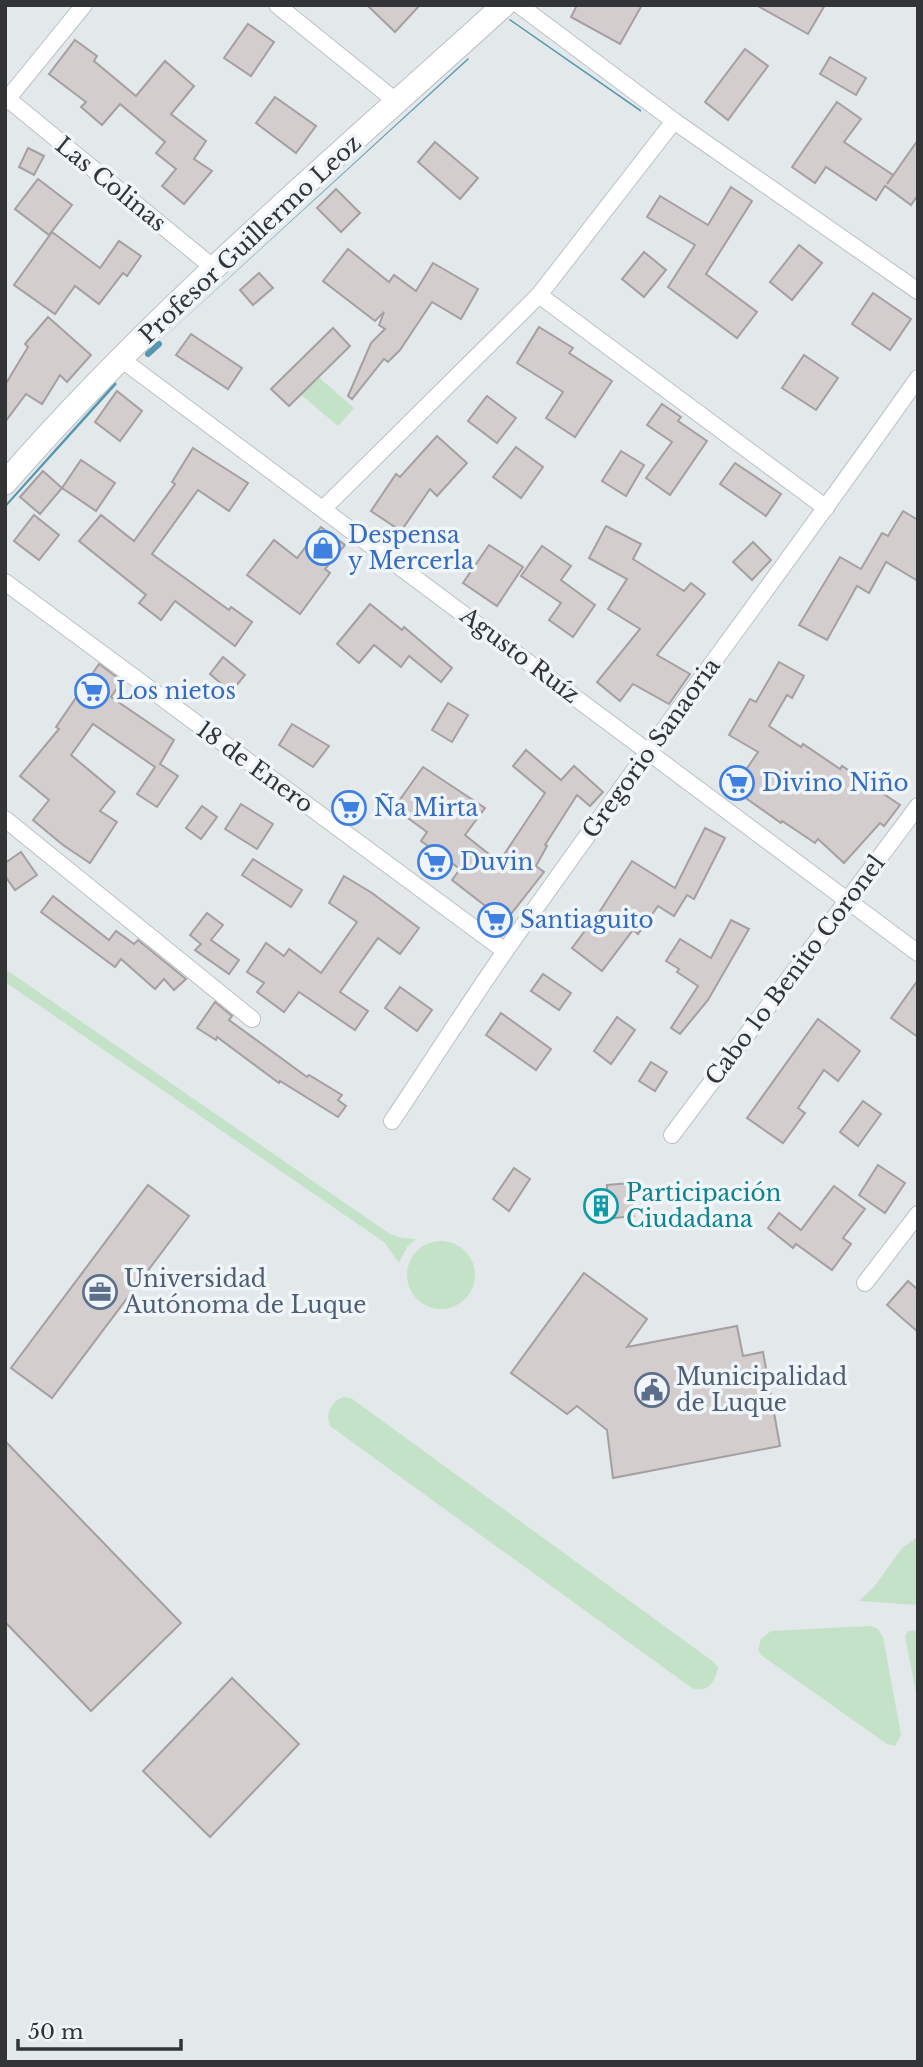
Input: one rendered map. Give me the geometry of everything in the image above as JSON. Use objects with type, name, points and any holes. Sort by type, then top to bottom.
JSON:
[{"type":"street","points":[[6,101],[84,5]]},
{"type":"street","points":[[277,5],[397,102]]},
{"type":"street","name":"Profesor Guillermo Leoz","points":[[6,479],[121,359],[215,269],[504,5]]},
{"type":"street","points":[[519,5],[674,121],[918,291]]},
{"type":"street","name":"Las Colinas","points":[[6,101],[215,269]]},
{"type":"street","points":[[324,508],[539,295],[674,121]]},
{"type":"street","points":[[539,295],[827,508]]},
{"type":"street","name":"Agusto Ruíz","points":[[121,359],[918,953]]},
{"type":"street","name":"Gregorio Sanaoria","points":[[391,1121],[505,951],[648,750],[827,508],[918,378]]},
{"type":"street","name":"18 de Enero","points":[[5,582],[505,951]]},
{"type":"street","name":"Cabo 1o Benito Coronel","points":[[673,1135],[918,806]]},
{"type":"street","points":[[5,819],[252,1019]]},
{"type":"street","points":[[865,1283],[918,1214]]},
{"type":"green space","points":[[315,374],[354,408],[338,426],[299,393]]},
{"type":"green space","points":[[5,969],[390,1234],[416,1239],[407,1247],[399,1263],[384,1242],[5,982]]},
{"type":"green space","points":[[448,1241],[469,1256],[475,1268],[473,1288],[465,1299],[448,1309],[434,1309],[417,1299],[409,1288],[407,1268],[417,1251],[428,1243]]},
{"type":"green space","points":[[343,1397],[351,1398],[711,1660],[718,1667],[710,1685],[702,1689],[692,1688],[330,1426],[330,1409]]},
{"type":"green space","points":[[916,1538],[918,1605],[859,1601],[874,1587],[902,1548]]},
{"type":"green space","points":[[869,1626],[877,1628],[883,1637],[901,1735],[895,1746],[887,1744],[761,1655],[758,1650],[761,1639],[771,1631]]},
{"type":"green space","points":[[918,1630],[918,1703],[905,1636],[908,1631]]},
{"type":"water","points":[[509,20],[641,110],[641,112]]},
{"type":"water","points":[[468,58],[469,59],[146,354]]},
{"type":"water","points":[[115,382],[117,384],[5,508],[5,505]]},
{"type":"building","points":[[367,5],[420,5],[395,32]]},
{"type":"building","points":[[577,5],[642,5],[620,44],[571,17]]},
{"type":"building","points":[[756,5],[825,5],[808,34]]},
{"type":"building","points":[[248,24],[274,42],[251,76],[224,58]]},
{"type":"building","points":[[75,40],[97,56],[94,61],[136,96],[165,61],[194,86],[171,114],[206,141],[194,159],[212,171],[184,204],[162,186],[176,169],[156,153],[165,142],[120,104],[102,125],[81,107],[86,102],[49,74]]},
{"type":"building","points":[[745,49],[768,66],[728,120],[705,102]]},
{"type":"building","points":[[830,57],[866,78],[856,95],[820,74]]},
{"type":"building","points":[[275,97],[316,126],[296,153],[256,123]]},
{"type":"building","points":[[837,102],[861,119],[844,142],[893,175],[887,184],[918,140],[918,195],[911,205],[885,186],[876,200],[826,167],[815,183],[792,167]]},
{"type":"building","points":[[435,142],[478,178],[460,199],[418,162]]},
{"type":"building","points":[[28,148],[44,156],[34,175],[19,167]]},
{"type":"building","points":[[38,179],[72,205],[49,235],[15,209]]},
{"type":"building","points":[[731,187],[752,201],[706,274],[757,312],[737,338],[668,287],[695,245],[647,217],[660,196],[708,225]]},
{"type":"building","points":[[336,189],[360,213],[341,232],[317,208]]},
{"type":"building","points":[[52,232],[100,268],[119,241],[141,256],[127,276],[123,273],[99,304],[75,286],[55,314],[14,285]]},
{"type":"building","points":[[799,245],[822,263],[792,300],[770,282]]},
{"type":"building","points":[[348,249],[389,282],[394,275],[416,291],[433,263],[478,289],[461,319],[432,302],[400,350],[388,362],[384,359],[352,399],[348,396],[371,343],[385,329],[379,325],[384,312],[375,321],[323,281]]},
{"type":"building","points":[[644,252],[666,270],[644,297],[622,279]]},
{"type":"building","points":[[259,273],[273,288],[253,305],[240,290]]},
{"type":"building","points":[[873,293],[911,319],[890,350],[852,324]]},
{"type":"building","points":[[48,317],[91,355],[67,382],[60,375],[42,404],[26,394],[5,422],[5,385],[28,347],[25,344]]},
{"type":"building","points":[[539,327],[573,348],[569,353],[612,381],[575,437],[546,418],[563,392],[517,363]]},
{"type":"building","points":[[333,328],[350,346],[289,406],[271,389]]},
{"type":"building","points":[[191,334],[242,368],[228,389],[176,355]]},
{"type":"building","points":[[804,355],[838,378],[816,410],[782,388]]},
{"type":"building","points":[[117,391],[142,411],[120,441],[95,422]]},
{"type":"building","points":[[487,396],[516,418],[497,443],[468,421]]},
{"type":"building","points":[[662,404],[681,417],[678,421],[707,441],[670,495],[646,478],[672,442],[647,425]]},
{"type":"building","points":[[437,436],[467,463],[437,496],[430,489],[401,531],[371,511],[396,474],[400,477]]},
{"type":"building","points":[[516,447],[543,467],[521,498],[493,477]]},
{"type":"building","points":[[193,448],[248,483],[229,511],[198,490],[152,554],[229,610],[231,607],[252,622],[235,646],[175,601],[161,620],[139,603],[146,595],[79,541],[101,515],[134,541],[175,484],[172,482]]},
{"type":"building","points":[[621,451],[644,465],[626,496],[602,481]]},
{"type":"building","points":[[81,460],[115,483],[96,511],[62,488]]},
{"type":"building","points":[[735,463],[781,494],[766,516],[720,484]]},
{"type":"building","points":[[43,471],[62,488],[40,514],[20,497]]},
{"type":"building","points":[[903,511],[918,520],[918,581],[886,562],[869,593],[857,586],[827,640],[799,625],[840,557],[861,569],[882,533],[888,536]]},
{"type":"building","points":[[34,515],[59,535],[39,560],[14,541]]},
{"type":"building","points":[[606,526],[641,544],[633,559],[684,591],[691,583],[705,594],[657,655],[690,674],[669,704],[633,684],[620,701],[597,682],[640,629],[608,609],[627,579],[589,558]]},
{"type":"building","points":[[321,527],[345,545],[325,569],[330,573],[300,614],[247,575],[274,540],[297,558]]},
{"type":"building","points":[[753,542],[771,560],[752,580],[733,562]]},
{"type":"building","points":[[489,545],[523,567],[497,606],[463,583]]},
{"type":"building","points":[[542,546],[571,566],[561,580],[595,605],[573,637],[549,620],[561,603],[521,576]]},
{"type":"building","points":[[370,604],[402,630],[404,627],[452,668],[441,682],[409,656],[401,667],[374,645],[359,663],[337,644]]},
{"type":"building","points":[[223,657],[245,675],[231,692],[210,674]]},
{"type":"building","points":[[779,662],[804,676],[792,698],[787,695],[769,726],[801,747],[803,744],[840,769],[842,766],[900,805],[884,826],[880,823],[844,863],[818,839],[815,843],[782,821],[781,823],[733,789],[758,752],[729,735],[750,699],[756,702]]},
{"type":"building","points":[[99,664],[122,681],[111,697],[174,740],[160,764],[178,776],[157,807],[137,794],[155,767],[93,724],[71,755],[115,792],[100,811],[117,822],[90,863],[33,820],[49,800],[20,776],[59,729],[56,727]]},
{"type":"building","points":[[448,703],[468,715],[452,742],[432,730]]},
{"type":"building","points":[[292,724],[329,746],[313,767],[279,745]]},
{"type":"building","points":[[526,750],[561,780],[574,766],[603,792],[590,806],[577,795],[545,845],[547,846],[536,866],[544,872],[500,928],[483,915],[488,908],[452,880],[460,869],[421,841],[427,832],[394,808],[423,767],[485,808],[465,835],[499,862],[545,793],[513,766]]},
{"type":"building","points":[[241,804],[273,824],[257,849],[225,829]]},
{"type":"building","points":[[202,806],[217,817],[201,839],[186,828]]},
{"type":"building","points":[[705,828],[725,838],[694,899],[687,895],[674,916],[658,906],[638,934],[633,930],[602,971],[572,948],[632,861],[675,888]]},
{"type":"building","points":[[21,852],[37,875],[15,890],[5,876],[5,863]]},
{"type":"building","points":[[253,859],[302,890],[291,907],[242,875]]},
{"type":"building","points":[[344,876],[419,928],[400,954],[378,938],[340,992],[368,1011],[355,1030],[299,992],[284,1012],[257,992],[264,983],[247,972],[266,943],[284,956],[289,949],[321,973],[357,922],[329,903]]},
{"type":"building","points":[[53,896],[109,940],[116,931],[134,944],[138,940],[186,979],[174,990],[164,979],[155,989],[121,959],[115,967],[41,912]]},
{"type":"building","points":[[207,913],[223,925],[211,940],[239,960],[229,974],[195,950],[201,944],[190,935]]},
{"type":"building","points":[[731,920],[749,929],[708,1000],[680,1034],[671,1028],[698,986],[666,961],[680,939],[711,958]]},
{"type":"building","points":[[543,974],[571,993],[559,1010],[531,991]]},
{"type":"building","points":[[918,980],[918,1037],[891,1018]]},
{"type":"building","points":[[400,987],[432,1010],[417,1031],[385,1008]]},
{"type":"building","points":[[215,1002],[232,1016],[229,1020],[307,1077],[309,1075],[342,1095],[338,1100],[346,1106],[338,1117],[280,1081],[279,1083],[217,1037],[216,1040],[197,1028]]},
{"type":"building","points":[[501,1013],[551,1049],[536,1070],[486,1035]]},
{"type":"building","points":[[617,1017],[635,1030],[611,1064],[594,1051]]},
{"type":"building","points":[[818,1019],[860,1051],[838,1081],[824,1070],[798,1108],[805,1113],[783,1143],[747,1118]]},
{"type":"building","points":[[651,1062],[667,1072],[655,1091],[639,1081]]},
{"type":"building","points":[[863,1101],[881,1114],[858,1146],[840,1132]]},
{"type":"building","points":[[878,1165],[905,1183],[885,1213],[859,1195]]},
{"type":"building","points":[[514,1168],[530,1179],[509,1211],[493,1199]]},
{"type":"building","points":[[630,1183],[634,1216],[595,1220],[591,1194],[607,1191],[607,1185]]},
{"type":"building","name":"Universidad Autónoma de Luque","points":[[148,1185],[189,1216],[52,1398],[11,1368]]},
{"type":"building","points":[[834,1186],[865,1209],[843,1238],[851,1244],[832,1270],[796,1244],[793,1248],[768,1228],[779,1213],[801,1230]]},
{"type":"building","name":"Municipalidad de Luque","points":[[584,1273],[647,1319],[627,1347],[737,1326],[743,1356],[763,1352],[780,1446],[613,1478],[607,1430],[577,1406],[567,1414],[511,1373]]},
{"type":"building","points":[[908,1281],[918,1290],[918,1332],[887,1305]]},
{"type":"building","points":[[5,1441],[181,1623],[91,1711],[5,1622]]},
{"type":"building","points":[[232,1678],[299,1744],[210,1837],[143,1771]]},
{"type":"waterway","points":[[148,354],[159,344]]},
{"type":"place","name":"Despensa y Mercerla","points":[[323,548]]},
{"type":"place","name":"Los nietos","points":[[92,691]]},
{"type":"place","name":"Divino Niño","points":[[737,783]]},
{"type":"place","name":"Ña Mirta","points":[[349,808]]},
{"type":"place","name":"Duvin","points":[[435,862]]},
{"type":"place","name":"Santiaguito","points":[[495,920]]},
{"type":"place","name":"Participación Ciudadana","points":[[601,1206]]},
{"type":"place","name":"Universidad Autónoma de Luque","points":[[100,1292]]},
{"type":"place","name":"Municipalidad de Luque","points":[[652,1390]]}]
